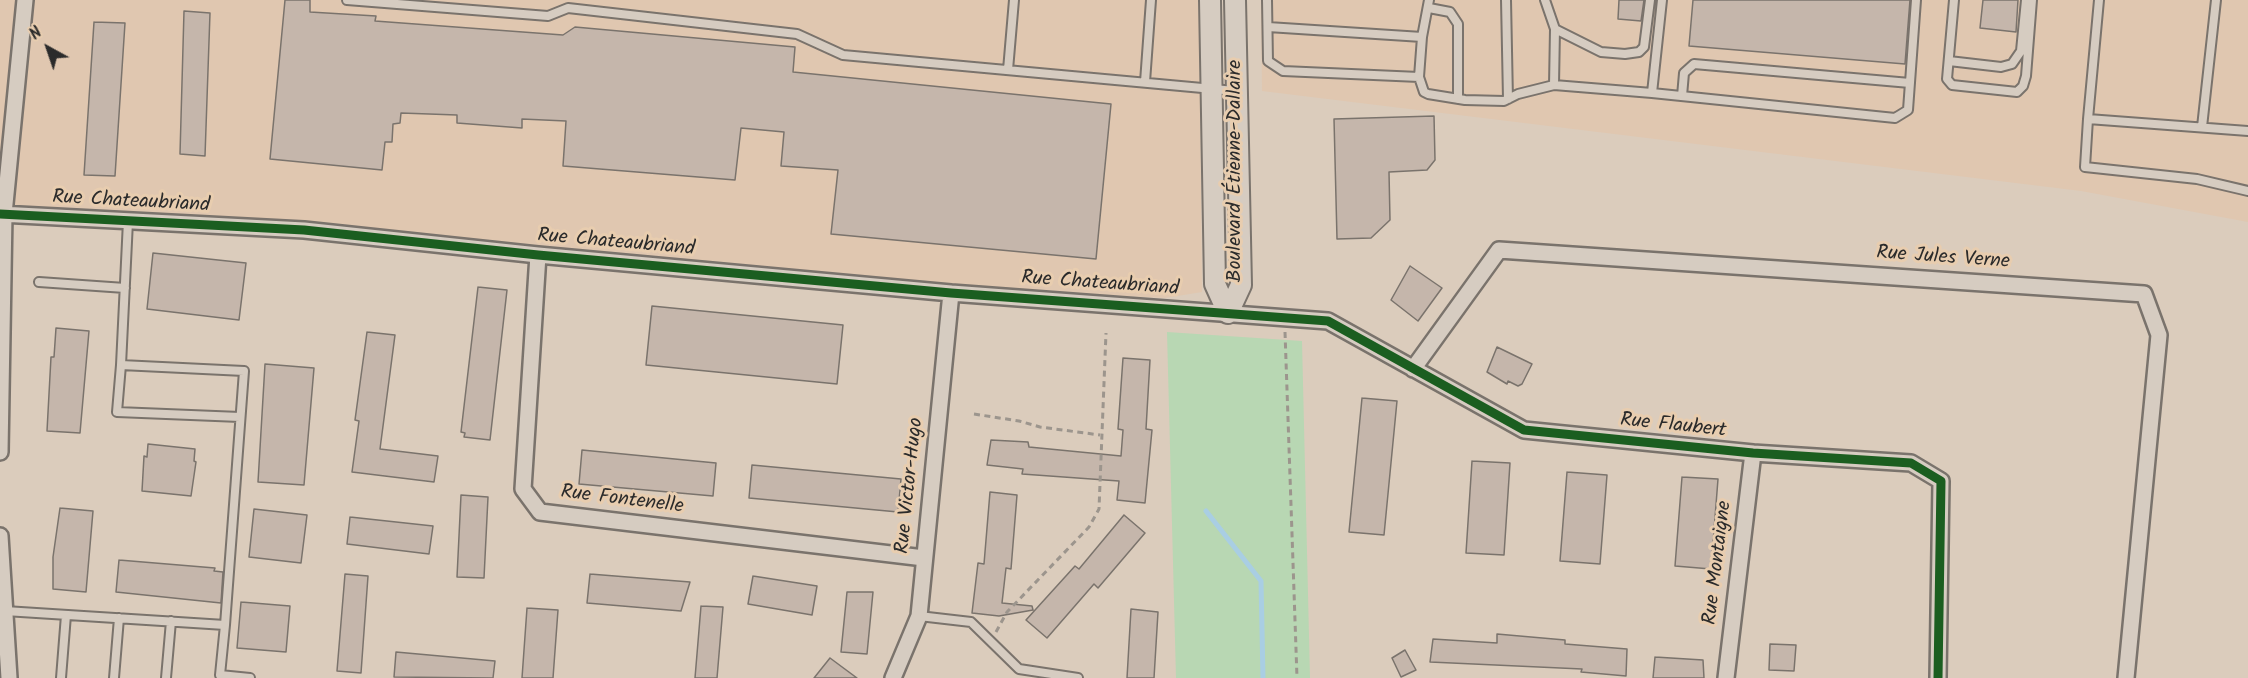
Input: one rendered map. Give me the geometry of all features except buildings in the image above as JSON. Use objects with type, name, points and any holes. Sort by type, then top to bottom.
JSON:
[{"type":"street","points":[[0,452],[2,214],[25,0]]},
{"type":"street","name":"Boulevard Étienne-Dallaire","points":[[1210,0],[1215,284],[1228,313]]},
{"type":"street","name":"Boulevard Étienne-Dallaire","points":[[1228,313],[1241,285],[1235,0]]},
{"type":"street","name":"Rue Chateaubriand","points":[[2,214],[303,230],[538,255],[951,293],[1228,313]]},
{"type":"street","name":"Rue Jules Verne","points":[[1413,369],[1499,250],[2144,294],[2159,335],[2126,678]]},
{"type":"street","name":"Rue Fontenelle","points":[[538,255],[523,489],[540,512],[924,558]]},
{"type":"street","name":"Rue Victor-Hugo","points":[[893,678],[919,616],[951,293]]},
{"type":"street","name":"Rue Flaubert","points":[[1228,313],[1328,321],[1524,430],[1754,453],[1911,463],[1941,481],[1938,678]]},
{"type":"street","name":"Rue Montaigne","points":[[1726,678],[1754,453]]},
{"type":"street","points":[[0,536],[9,678]]},
{"type":"lane","points":[[347,0],[549,16],[567,8],[797,34],[843,55],[1237,91]]},
{"type":"lane","points":[[1008,70],[1014,0]]},
{"type":"lane","points":[[1145,82],[1151,0]]},
{"type":"lane","points":[[1267,0],[1268,62],[1283,71],[1419,77]]},
{"type":"lane","points":[[1506,0],[1509,99]]},
{"type":"lane","points":[[1545,0],[1555,29],[1554,85]]},
{"type":"lane","points":[[1555,29],[1601,52],[1639,52],[1644,47],[1650,0]]},
{"type":"lane","points":[[1652,93],[1662,0]]},
{"type":"lane","points":[[1458,99],[1458,24],[1450,12],[1429,4],[1422,37],[1419,77],[1424,92],[1458,99],[1504,101],[1554,85],[1896,118],[1908,110],[1916,0]]},
{"type":"lane","points":[[1954,0],[1947,79],[1952,85],[2017,92],[2023,86],[2026,76],[2032,0]]},
{"type":"lane","points":[[1949,61],[2001,67],[2012,63],[2021,51],[2026,0]]},
{"type":"lane","points":[[2099,0],[2085,167],[2197,179],[2248,191]]},
{"type":"lane","points":[[2202,128],[2216,0]]},
{"type":"lane","points":[[1268,27],[1422,37]]},
{"type":"lane","points":[[1682,96],[1684,73],[1694,64],[1910,83]]},
{"type":"lane","points":[[2088,119],[2248,131]]},
{"type":"lane","points":[[128,221],[117,412],[240,417]]},
{"type":"lane","points":[[39,282],[124,288]]},
{"type":"lane","points":[[121,365],[244,371],[220,675],[250,678]]},
{"type":"lane","points":[[5,611],[225,625]]},
{"type":"lane","points":[[61,678],[66,615]]},
{"type":"lane","points":[[919,616],[971,622],[1019,669],[1078,678]]},
{"type":"lane","points":[[114,678],[119,618]]},
{"type":"lane","points":[[166,678],[171,621]]},
{"type":"path","points":[[1284,317],[1297,678]]},
{"type":"path","points":[[990,641],[1007,612],[1089,527],[1099,509],[1100,435],[1106,333]]},
{"type":"path","points":[[974,414],[1019,421],[1040,427],[1100,435]]},
{"type":"shaded area","points":[[0,0],[1199,0],[1202,292],[1165,298],[979,289],[0,206]]},
{"type":"shaded area","points":[[1261,0],[2248,0],[2248,222],[2081,191],[1262,91]]},
{"type":"green space","points":[[1167,332],[1302,341],[1310,678],[1176,678]]},
{"type":"waterway","points":[[1206,511],[1261,581],[1263,678]]},
{"type":"cycle path","points":[[0,214],[304,230],[538,255],[951,293],[1328,321],[1524,430],[1753,453],[1911,463],[1941,481],[1938,678]]}]
